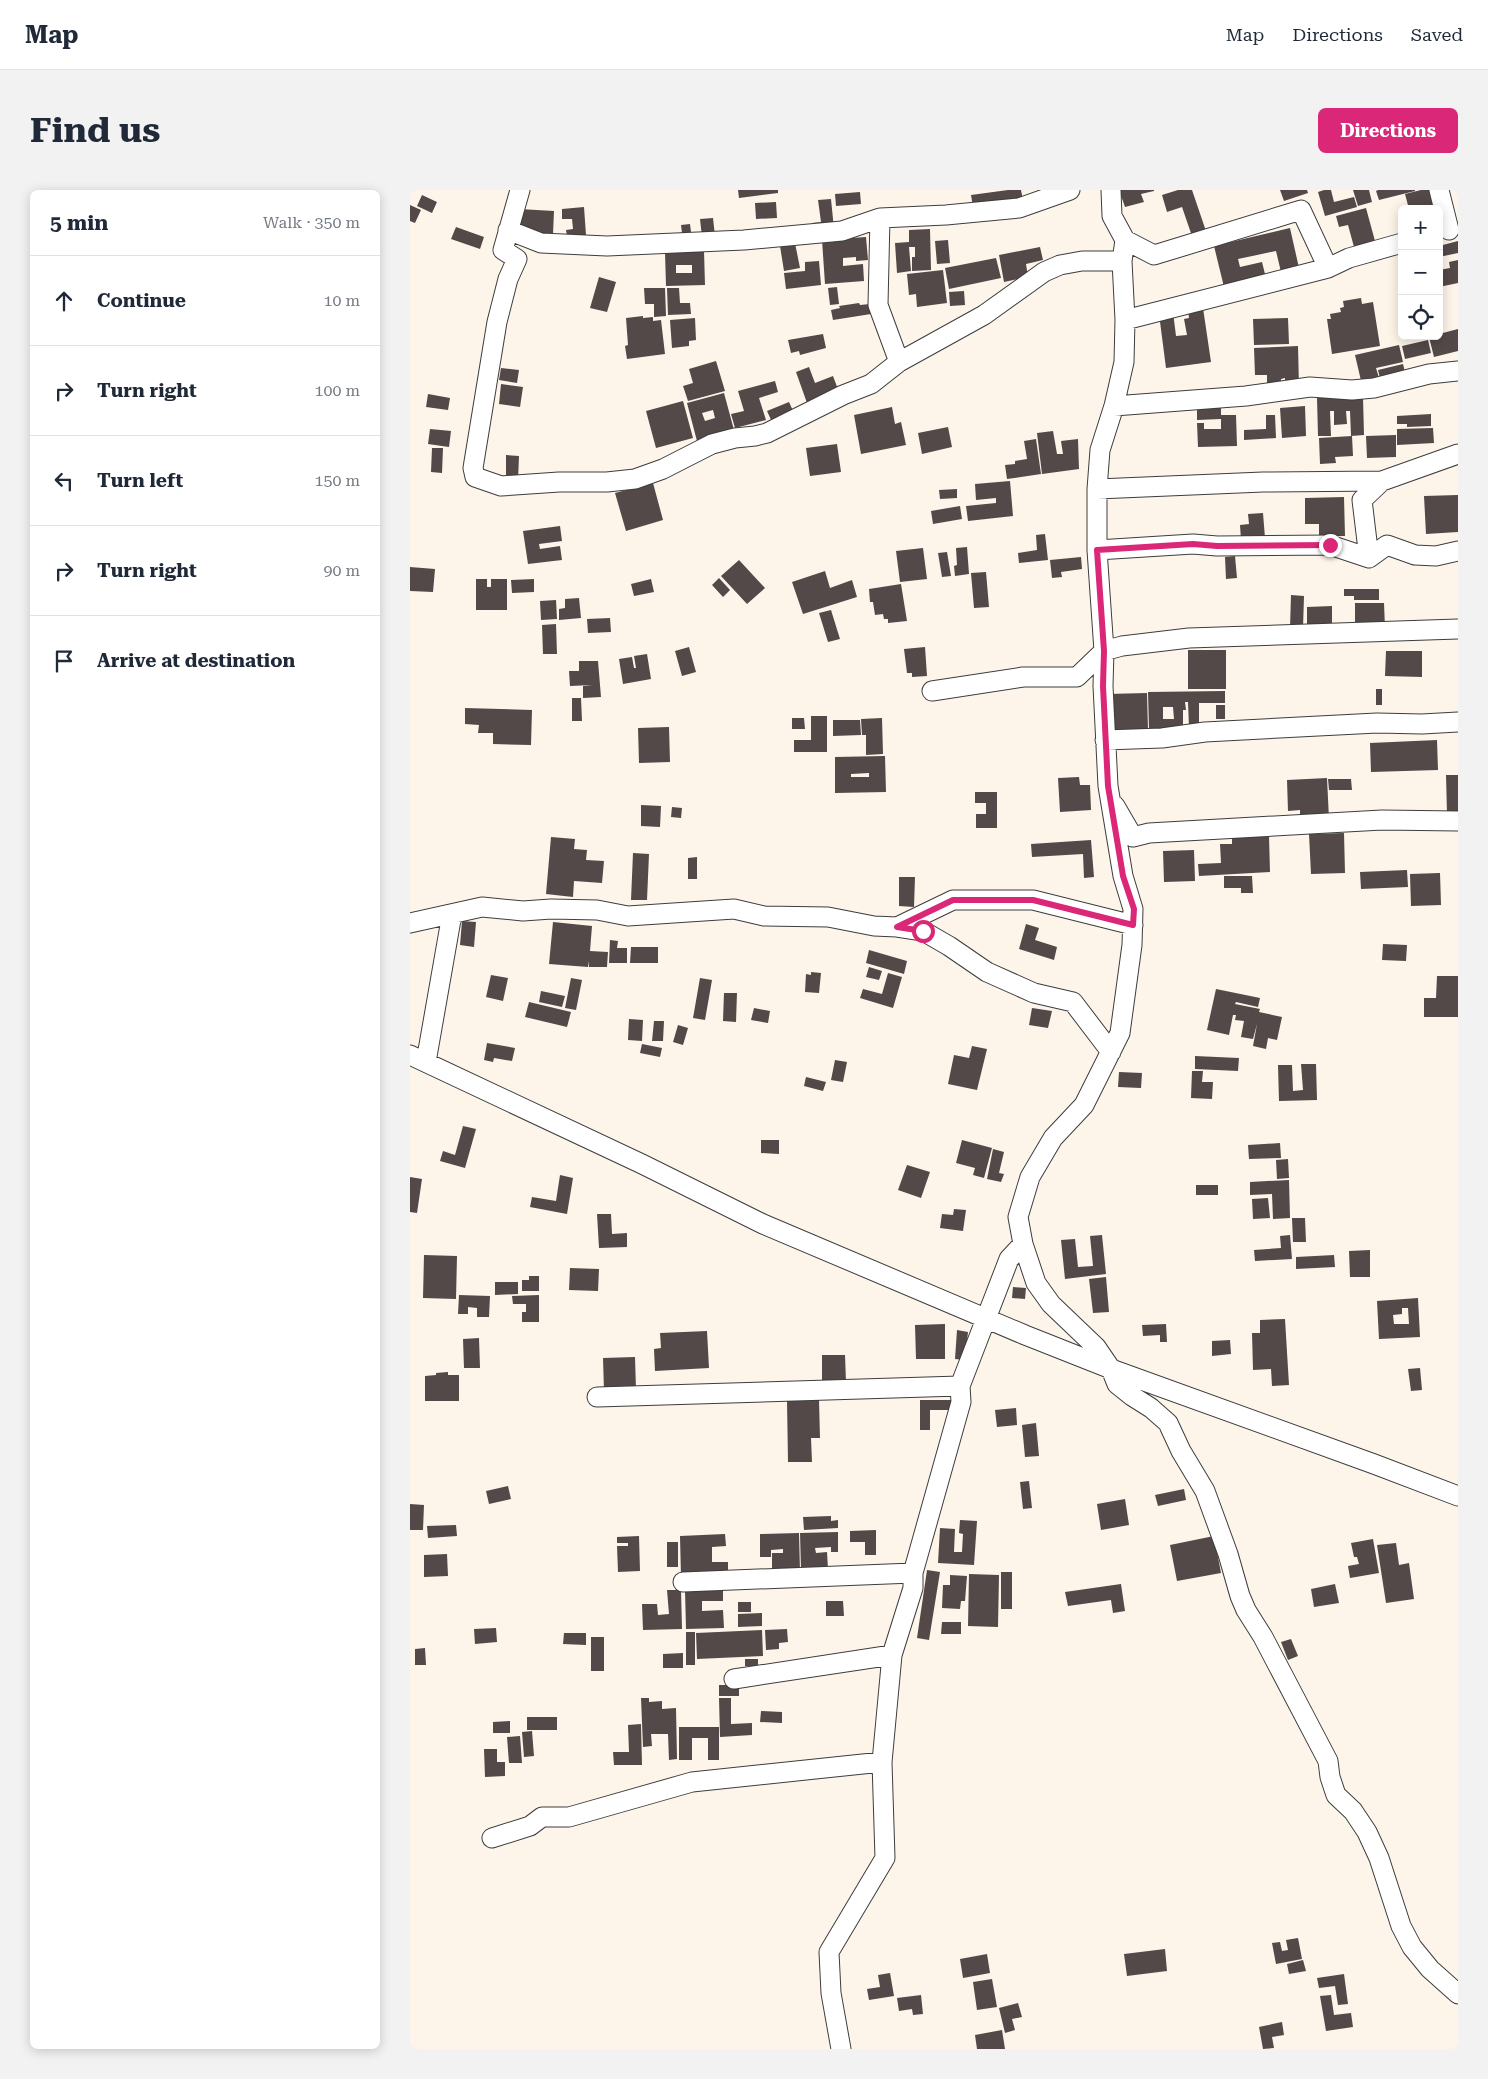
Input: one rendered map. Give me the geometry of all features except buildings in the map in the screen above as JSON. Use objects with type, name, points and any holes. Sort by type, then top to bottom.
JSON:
[{"type":"street","points":[[520,190],[503,250],[517,259],[508,279],[498,322],[473,468],[475,477],[484,482],[500,486],[559,482],[608,482],[636,479],[663,469],[712,444],[767,433],[844,395],[871,384],[899,362],[984,315],[1044,272],[1060,265],[1082,261],[1122,261]]},
{"type":"street","points":[[508,230],[541,243],[607,246],[744,240],[842,231],[880,218],[946,216],[1019,208],[1070,190]]},
{"type":"street","points":[[1111,190],[1112,216],[1125,240],[1154,255],[1301,210],[1328,268]]},
{"type":"street","points":[[1439,190],[1449,230]]},
{"type":"street","points":[[880,218],[878,304],[899,362]]},
{"type":"street","points":[[1125,240],[1122,261],[1125,320],[1124,362],[1114,406],[1100,450],[1096,489],[1097,550],[1104,651],[1105,740],[1110,799],[1123,876],[1134,909],[1129,967],[1120,1033],[1084,1105],[1053,1138],[1030,1177],[1018,1217],[1036,1283],[1052,1304],[1096,1346],[1111,1369],[1117,1384],[1151,1408],[1168,1423],[1181,1451],[1205,1491],[1246,1610],[1262,1636],[1328,1761],[1330,1777],[1336,1795],[1353,1811],[1367,1832],[1379,1858],[1401,1926],[1412,1947],[1430,1969],[1458,1994]]},
{"type":"street","points":[[1125,320],[1328,268],[1349,258],[1398,244]]},
{"type":"street","points":[[1114,406],[1246,396],[1310,386],[1352,390],[1374,388],[1429,374],[1458,371]]},
{"type":"street","points":[[1096,489],[1262,482],[1382,481],[1458,454]]},
{"type":"street","points":[[1369,558],[1362,500],[1382,481]]},
{"type":"street","points":[[1097,550],[1193,544],[1217,546],[1330,545],[1369,558]]},
{"type":"street","points":[[1369,558],[1387,545],[1414,555],[1436,556],[1458,551]]},
{"type":"street","points":[[932,691],[1023,677],[1077,677],[1104,651],[1122,646],[1189,638],[1458,629]]},
{"type":"street","points":[[1105,740],[1162,738],[1205,732],[1377,723],[1422,724],[1458,722]]},
{"type":"street","points":[[1110,799],[1134,837],[1149,833],[1382,820],[1458,821]]},
{"type":"street","points":[[897,927],[953,900],[1033,900],[1133,925]]},
{"type":"street","points":[[410,923],[482,907],[523,912],[552,909],[597,910],[628,916],[734,910],[764,916],[828,917],[874,926],[923,931],[987,972],[1034,994],[1073,1002],[1111,1052]]},
{"type":"street","points":[[452,914],[418,1059],[642,1164],[763,1224],[987,1319],[1111,1369],[1458,1496]]},
{"type":"street","points":[[841,2049],[831,1993],[829,1952],[885,1858],[882,1762],[892,1655],[913,1588],[913,1573],[961,1402],[960,1386],[1009,1259],[1024,1244]]},
{"type":"street","points":[[597,1397],[960,1386]]},
{"type":"street","points":[[683,1582],[913,1573]]},
{"type":"street","points":[[734,1679],[892,1655]]},
{"type":"street","points":[[492,1838],[530,1826],[542,1818],[569,1818],[692,1782],[882,1762]]},
{"type":"route","points":[[923,931],[897,927],[953,900],[1033,900],[1133,925],[1134,909],[1123,876],[1108,786],[1103,686],[1104,651],[1097,550],[1193,544],[1217,546],[1330,545]]}]
